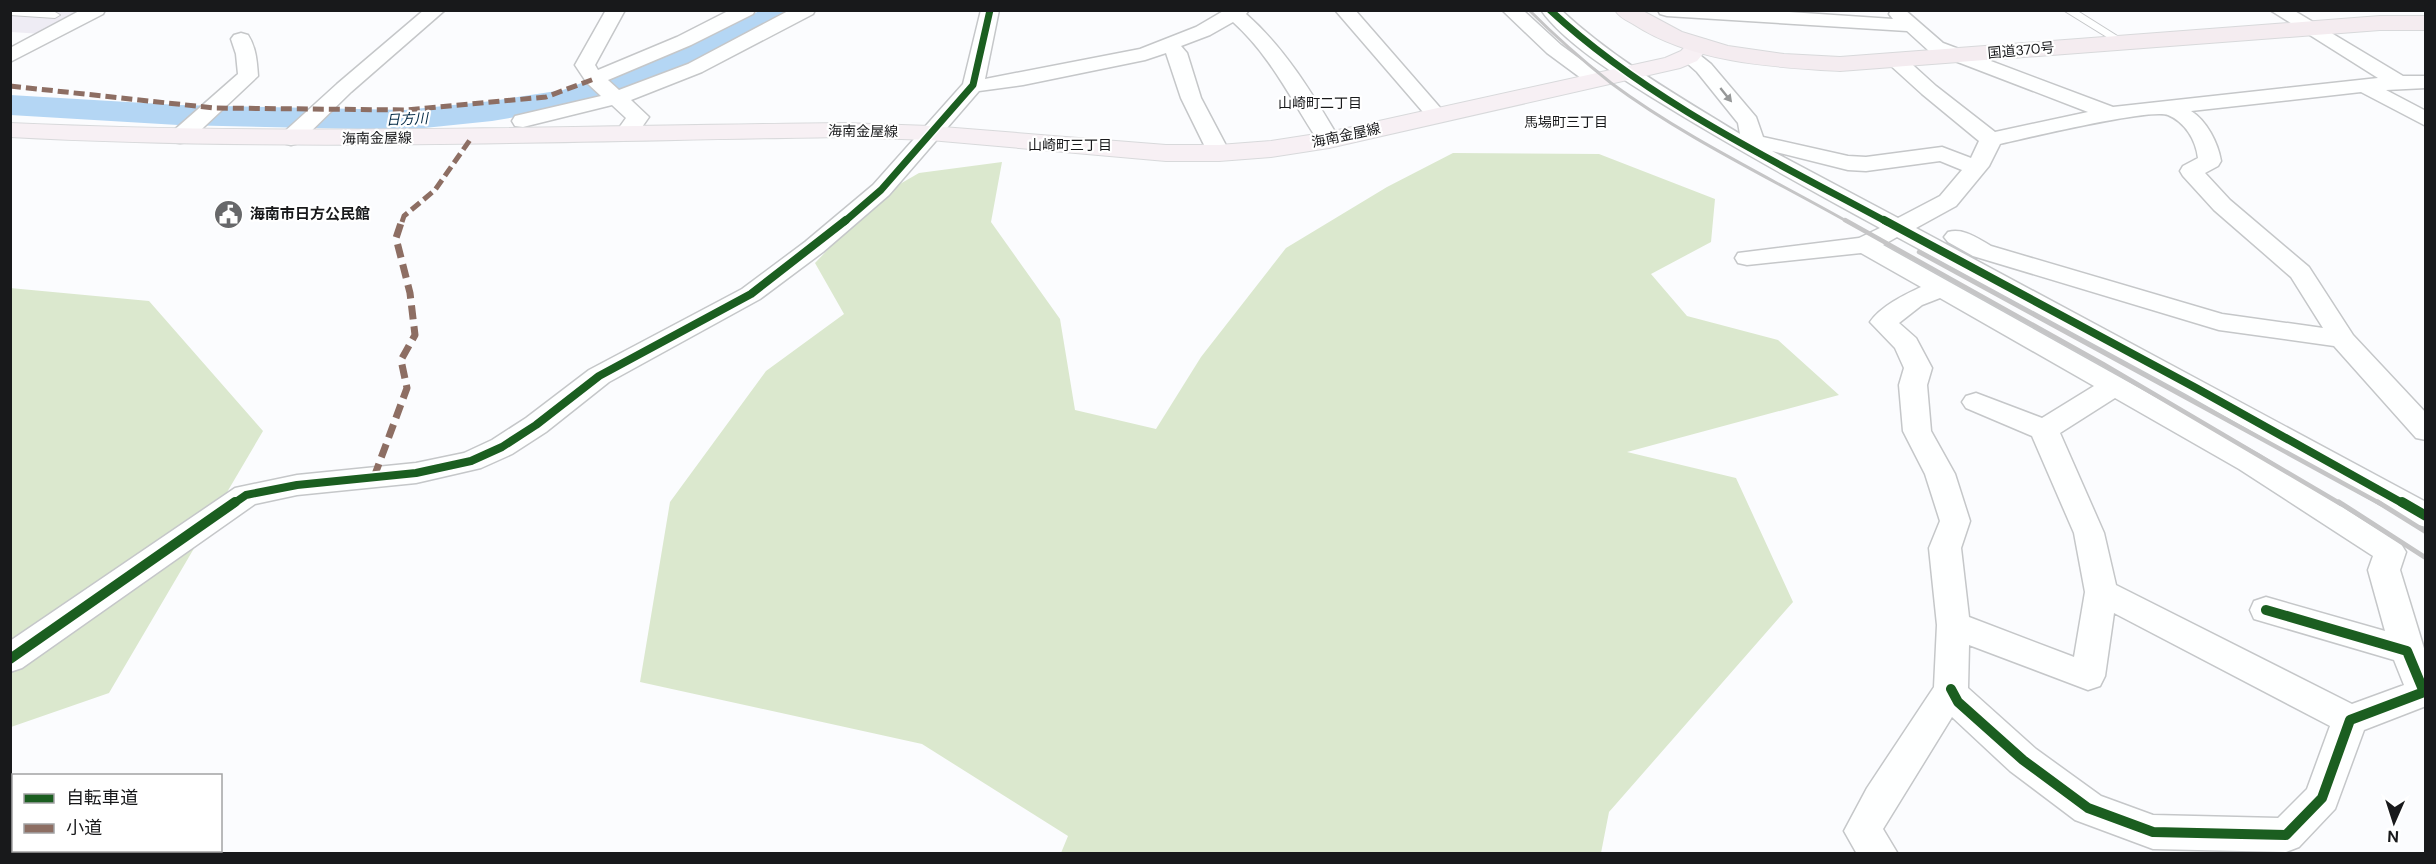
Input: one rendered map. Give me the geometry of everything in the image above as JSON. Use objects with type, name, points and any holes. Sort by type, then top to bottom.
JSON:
[{"type":"highway","name":"国道370号","points":[[1625,10],[1694,51],[1792,62],[1840,64],[2380,23],[2426,23]]},
{"type":"main road","name":"海南金屋線","points":[[10,130],[187,131],[305,125],[627,132],[844,130],[930,133],[1119,150],[1219,153],[1329,141],[1672,63],[1694,51]]},
{"type":"street","points":[[10,56],[60,18],[96,10]]},
{"type":"street","points":[[305,125],[436,10]]},
{"type":"street","points":[[616,10],[585,65],[595,80],[638,117],[627,132]]},
{"type":"street","points":[[595,80],[684,41],[746,10]]},
{"type":"street","points":[[523,121],[574,111],[696,68],[806,10]]},
{"type":"street","points":[[10,659],[246,495],[297,484],[416,473],[471,461],[502,447],[536,425],[599,376],[751,294],[814,247],[880,190],[974,85],[990,10]]},
{"type":"street","points":[[1344,10],[1436,115]]},
{"type":"street","points":[[1511,10],[1554,49],[1596,80]]},
{"type":"street","points":[[1550,10],[1579,37],[1627,73],[1748,142],[1909,222],[2196,388],[2426,516]]},
{"type":"street","points":[[1667,10],[1911,26]]},
{"type":"street","points":[[1895,10],[1936,47],[2111,114]]},
{"type":"street","points":[[2279,10],[2399,82]]},
{"type":"street","points":[[974,85],[988,85],[1145,54],[1203,31],[1237,12],[1300,89],[1329,141]]},
{"type":"street","points":[[187,131],[248,76],[242,39]]},
{"type":"street","points":[[1170,46],[1178,53],[1191,98],[1219,153]]},
{"type":"street","points":[[1694,51],[1704,68],[1748,122],[1748,142]]},
{"type":"street","points":[[1897,61],[1929,90],[1991,139]]},
{"type":"street","points":[[1991,139],[2111,114],[2399,82],[2426,82]]},
{"type":"street","points":[[2364,86],[2426,120]]},
{"type":"street","points":[[2170,108],[2192,121],[2208,149],[2210,161],[2191,171],[2222,205],[2300,272],[2342,339],[2426,431]]},
{"type":"street","points":[[1748,258],[1865,245],[1948,201],[1981,161],[1991,139]]},
{"type":"street","points":[[1748,142],[1848,164],[1866,164],[1942,154],[1976,168]]},
{"type":"street","points":[[1909,222],[1982,251],[2219,322],[2342,339]]},
{"type":"street","points":[[1865,245],[2248,462],[2390,552],[2384,570],[2407,651],[2424,692],[2350,720],[2101,592]]},
{"type":"street","points":[[1941,288],[1913,300],[1883,322],[1906,344],[1918,368],[1913,385],[1917,431],[1940,474],[1955,521],[1945,548],[1953,625],[1951,689],[1958,702],[2023,760],[2088,808],[2153,832],[2286,835],[2322,798],[2350,720]]},
{"type":"street","points":[[2044,430],[2114,386]]},
{"type":"street","points":[[1953,625],[2088,676],[2101,592],[2089,533],[2044,430],[1976,402]]},
{"type":"street","points":[[2266,610],[2407,651]]},
{"type":"street","points":[[1879,854],[1863,831],[1880,799],[1951,689]]},
{"type":"lane","points":[[2068,10],[2122,42]]},
{"type":"lane","points":[[10,12],[60,18]]},
{"type":"shaded area","points":[[10,11],[87,11],[42,34],[11,32]]},
{"type":"green space","points":[[1453,153],[1599,154],[1715,199],[1711,242],[1651,274],[1687,316],[1778,340],[1839,395],[1627,452],[1736,478],[1793,602],[1609,812],[1601,853],[1061,853],[1068,836],[922,744],[640,682],[670,502],[766,371],[844,314],[815,263],[879,196],[919,173],[1002,162],[991,222],[1060,319],[1075,410],[1156,429],[1201,357],[1286,248],[1387,187]]},
{"type":"green space","points":[[10,288],[149,301],[263,431],[109,693],[11,727]]},
{"type":"waterway","name":"日方川","points":[[10,105],[178,115],[405,120],[492,111],[570,99],[740,34],[785,10]]},
{"type":"railway","points":[[1529,10],[1590,66],[1638,102],[1697,139],[1848,222]]},
{"type":"railway","points":[[1845,220],[2103,364],[2341,504]]},
{"type":"railway","points":[[1919,252],[2381,504]]},
{"type":"railway","points":[[2339,502],[2426,558]]},
{"type":"railway","points":[[2378,502],[2426,532]]},
{"type":"marked path","points":[[10,86],[214,108],[405,110],[546,97],[594,79]]},
{"type":"marked path","points":[[374,477],[407,388],[401,360],[415,335],[410,293],[396,238],[404,216],[435,190],[472,137]]},
{"type":"cycle path","points":[[10,659],[246,495],[297,485],[416,473],[471,461],[502,447],[536,425],[599,376],[751,294],[814,247],[881,190],[973,85],[990,10]]},
{"type":"cycle path","points":[[1550,10],[1579,37],[1627,73],[1742,144],[2196,388],[2426,516]]},
{"type":"cycle path","points":[[1951,689],[1958,702],[2023,760],[2088,808],[2153,832],[2286,835],[2322,798],[2350,720],[2424,692],[2407,651],[2266,610]]},
{"type":"place","name":"海南市日方公民館","points":[[229,214]]},
{"type":"district","name":"山崎町二丁目","points":[[1320,103]]},
{"type":"district","name":"馬場町三丁目","points":[[1566,122]]},
{"type":"district","name":"山崎町三丁目","points":[[1070,145]]}]
